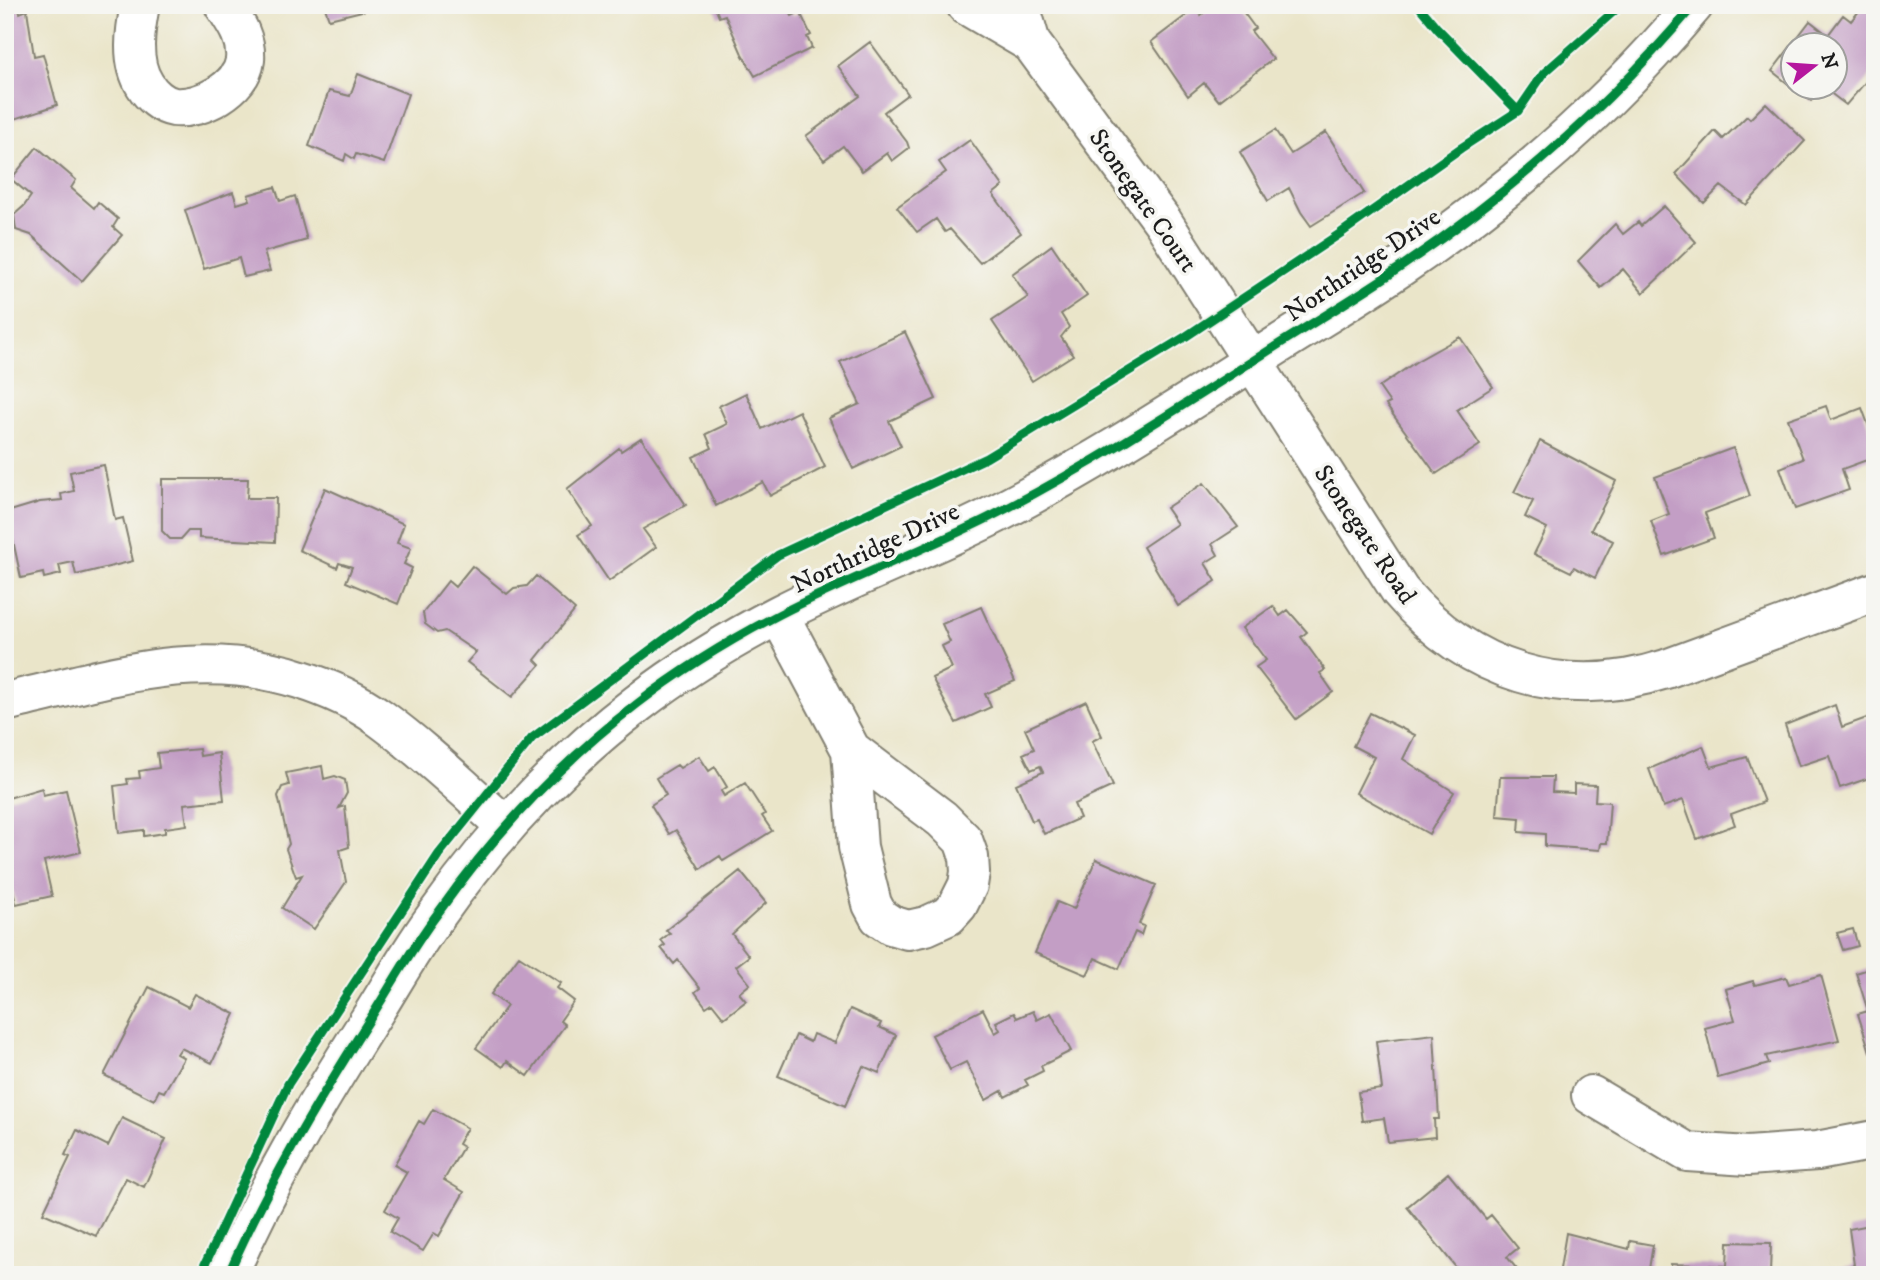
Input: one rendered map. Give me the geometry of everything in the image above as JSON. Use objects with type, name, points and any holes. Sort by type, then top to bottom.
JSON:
[{"type":"street","points":[[140,5],[134,38],[140,76],[156,99],[173,107],[213,99],[241,74],[245,60],[244,45],[239,27],[224,5]]},
{"type":"street","name":"Stonegate Court","points":[[966,5],[1031,43]]},
{"type":"street","name":"Stonegate Court","points":[[1020,5],[1031,43],[1163,222],[1253,361]]},
{"type":"street","name":"Northridge Drive","points":[[228,1275],[314,1106],[435,916],[506,826],[585,746],[636,704],[720,648],[779,615],[1031,496],[1155,423],[1405,264],[1489,202],[1607,99],[1695,5]]},
{"type":"street","name":"Stonegate Road","points":[[1253,361],[1400,591],[1442,633],[1467,650],[1530,677],[1588,684],[1629,679],[1666,669],[1875,592]]},
{"type":"street","points":[[779,615],[851,750]]},
{"type":"street","points":[[5,702],[175,665],[212,663],[281,673],[350,699],[380,718],[506,826]]},
{"type":"street","points":[[1591,1095],[1687,1152],[1748,1156],[1817,1151],[1875,1140]]},
{"type":"building","points":[[5,5],[17,5],[20,13],[27,10],[34,56],[43,54],[57,105],[5,122]]},
{"type":"building","points":[[324,5],[365,5],[366,10],[329,19]]},
{"type":"building","points":[[714,5],[787,5],[792,16],[800,12],[811,35],[807,37],[812,48],[755,76],[725,15],[719,17]]},
{"type":"building","points":[[1214,5],[1238,5],[1255,28],[1251,31],[1273,59],[1219,101],[1204,83],[1188,96],[1151,42],[1196,8],[1201,15]]},
{"type":"building","points":[[1864,5],[1875,14],[1875,71],[1846,105],[1842,102],[1848,102],[1848,32],[1830,32],[1843,15],[1851,21]]},
{"type":"building","points":[[1810,21],[1824,32],[1802,32]]},
{"type":"building","points":[[870,42],[908,94],[884,112],[909,148],[892,161],[887,153],[862,171],[843,146],[824,160],[806,136],[860,96],[838,66]]},
{"type":"building","points":[[1778,63],[1778,76],[1772,71]]},
{"type":"building","points":[[358,74],[408,94],[384,163],[356,154],[354,159],[346,154],[344,161],[309,146],[329,91],[350,96]]},
{"type":"building","points":[[1766,103],[1805,141],[1746,205],[1721,186],[1704,203],[1676,174],[1715,131],[1723,139],[1747,116],[1750,119]]},
{"type":"building","points":[[1275,130],[1291,154],[1326,132],[1364,193],[1311,226],[1289,188],[1268,201],[1240,152]]},
{"type":"building","points":[[970,140],[1003,186],[993,194],[1021,233],[980,263],[950,229],[945,232],[936,219],[917,232],[897,207],[946,172],[939,162]]},
{"type":"building","points":[[37,147],[76,180],[71,188],[94,208],[98,202],[118,219],[113,227],[122,235],[82,281],[31,235],[16,230],[14,215],[31,196],[11,179]]},
{"type":"building","points":[[275,187],[280,201],[295,196],[307,240],[264,252],[270,271],[244,277],[239,258],[204,269],[185,210],[233,192],[237,204],[250,200],[248,195]]},
{"type":"building","points":[[1664,206],[1696,242],[1643,293],[1623,269],[1601,288],[1578,261],[1615,224],[1623,234],[1638,222],[1641,226]]},
{"type":"building","points":[[1052,245],[1087,296],[1061,314],[1069,327],[1061,337],[1073,355],[1032,381],[992,321],[1028,297],[1012,274]]},
{"type":"building","points":[[905,332],[936,399],[889,421],[901,446],[853,469],[829,418],[860,404],[840,362]]},
{"type":"building","points":[[1460,337],[1493,387],[1457,410],[1480,445],[1436,474],[1386,405],[1390,403],[1379,387],[1417,361]]},
{"type":"building","points":[[746,393],[762,429],[799,411],[825,467],[770,496],[763,482],[716,506],[693,457],[712,448],[706,434],[727,424],[719,406]]},
{"type":"building","points":[[1826,406],[1831,420],[1862,408],[1875,443],[1875,457],[1842,469],[1849,490],[1795,509],[1780,468],[1803,459],[1788,419]]},
{"type":"building","points":[[641,438],[686,505],[643,529],[656,547],[609,581],[578,535],[592,526],[567,489],[619,448],[621,451]]},
{"type":"building","points":[[1540,441],[1616,481],[1591,530],[1613,541],[1595,578],[1574,567],[1571,572],[1534,554],[1547,528],[1525,517],[1533,501],[1514,492]]},
{"type":"building","points":[[1733,448],[1750,496],[1705,513],[1714,538],[1664,556],[1651,521],[1669,514],[1655,477]]},
{"type":"building","points":[[104,465],[115,520],[123,518],[133,561],[76,575],[73,562],[59,565],[61,574],[44,578],[43,573],[21,578],[7,512],[40,502],[62,500],[61,494],[74,491],[70,472]]},
{"type":"building","points":[[162,479],[248,479],[247,498],[276,498],[275,542],[199,538],[199,531],[188,531],[181,539],[170,539],[162,531]]},
{"type":"building","points":[[1204,483],[1238,527],[1212,544],[1218,555],[1205,563],[1216,581],[1178,606],[1143,547],[1177,524],[1166,508]]},
{"type":"building","points":[[325,488],[404,524],[397,543],[411,548],[404,564],[412,568],[398,604],[346,582],[352,567],[339,563],[337,568],[299,550]]},
{"type":"building","points":[[472,566],[507,594],[514,588],[527,586],[536,576],[575,610],[535,660],[540,665],[512,697],[467,662],[476,652],[445,631],[437,633],[425,624],[423,613],[448,581],[455,587]]},
{"type":"building","points":[[1273,606],[1280,616],[1288,610],[1307,632],[1301,637],[1325,670],[1320,673],[1333,692],[1296,719],[1256,667],[1266,660],[1242,628]]},
{"type":"building","points":[[981,607],[1015,681],[985,694],[991,707],[956,723],[932,678],[952,668],[942,646],[950,642],[942,624]]},
{"type":"building","points":[[1086,701],[1102,736],[1092,741],[1113,786],[1074,804],[1080,818],[1044,834],[1037,819],[1032,821],[1016,784],[1043,772],[1040,766],[1031,770],[1023,754],[1034,749],[1025,729]]},
{"type":"building","points":[[1835,705],[1842,727],[1875,715],[1875,776],[1840,788],[1829,756],[1799,766],[1785,725]]},
{"type":"building","points":[[1370,713],[1415,735],[1403,759],[1454,792],[1429,834],[1356,793],[1374,757],[1353,746]]},
{"type":"building","points":[[1703,746],[1711,767],[1747,757],[1764,802],[1731,814],[1735,825],[1697,839],[1683,800],[1663,807],[1649,769]]},
{"type":"building","points":[[199,749],[200,756],[219,753],[224,800],[184,804],[187,825],[165,828],[165,833],[144,836],[144,830],[119,833],[114,786],[128,784],[127,779],[140,778],[139,771],[159,768],[157,753]]},
{"type":"building","points":[[699,756],[709,771],[715,767],[727,787],[721,791],[724,796],[745,783],[765,814],[762,816],[772,831],[723,861],[720,856],[700,869],[676,830],[669,834],[651,805],[666,795],[656,778]]},
{"type":"building","points":[[322,766],[324,779],[335,776],[345,780],[347,793],[339,808],[345,806],[349,847],[340,850],[346,882],[314,929],[282,908],[302,875],[296,877],[286,849],[289,844],[278,796],[282,787],[289,785],[286,773]]},
{"type":"building","points":[[1500,777],[1553,777],[1552,792],[1574,793],[1574,784],[1596,785],[1595,801],[1610,802],[1607,843],[1601,843],[1600,850],[1545,846],[1545,834],[1519,832],[1520,818],[1497,816]]},
{"type":"building","points":[[42,788],[43,795],[66,790],[81,852],[44,861],[52,896],[16,904],[8,868],[5,869],[5,799]]},
{"type":"building","points":[[1096,859],[1156,885],[1139,924],[1144,926],[1141,935],[1135,932],[1119,969],[1095,958],[1087,975],[1035,953],[1057,902],[1074,909]]},
{"type":"building","points":[[740,871],[766,903],[732,934],[749,956],[736,966],[750,984],[739,993],[746,1001],[724,1018],[712,1003],[706,1007],[695,992],[700,988],[678,960],[674,964],[661,948],[665,945],[661,940],[670,933],[666,930]]},
{"type":"building","points":[[1853,929],[1858,946],[1843,950],[1837,933]]},
{"type":"building","points":[[519,956],[561,983],[557,988],[574,1001],[560,1021],[565,1025],[528,1076],[507,1061],[503,1067],[476,1048],[507,1006],[491,994]]},
{"type":"building","points":[[1875,967],[1875,1050],[1870,1052],[1858,1014],[1868,1011],[1856,973]]},
{"type":"building","points":[[1821,975],[1839,1040],[1766,1056],[1769,1064],[1718,1078],[1705,1028],[1735,1020],[1726,989],[1753,981],[1755,985],[1786,977],[1789,984]]},
{"type":"building","points":[[149,987],[188,1007],[195,994],[235,1014],[212,1063],[181,1048],[177,1054],[184,1058],[164,1092],[159,1090],[154,1100],[104,1075]]},
{"type":"building","points":[[850,1009],[881,1023],[879,1027],[896,1035],[879,1073],[863,1066],[845,1106],[778,1076],[796,1035],[810,1042],[813,1034],[835,1043]]},
{"type":"building","points":[[983,1009],[995,1033],[1000,1030],[996,1022],[1014,1013],[1017,1018],[1033,1011],[1037,1020],[1051,1013],[1071,1051],[1041,1066],[1043,1071],[1025,1080],[1028,1085],[1005,1097],[1002,1091],[986,1100],[966,1062],[950,1070],[932,1035]]},
{"type":"building","points":[[1434,1034],[1439,1119],[1434,1119],[1435,1137],[1388,1142],[1384,1118],[1362,1121],[1358,1092],[1382,1089],[1376,1041]]},
{"type":"building","points":[[433,1109],[467,1128],[458,1144],[463,1147],[444,1180],[464,1192],[439,1236],[434,1233],[423,1251],[390,1232],[398,1218],[385,1210],[407,1172],[394,1165],[419,1121],[424,1124]]},
{"type":"building","points":[[122,1118],[166,1139],[144,1187],[126,1178],[96,1236],[43,1213],[70,1157],[65,1155],[77,1130],[108,1146]]},
{"type":"building","points":[[1448,1173],[1486,1219],[1491,1215],[1518,1248],[1507,1257],[1520,1273],[1518,1275],[1462,1275],[1407,1207]]},
{"type":"building","points":[[1875,1224],[1875,1275],[1805,1275],[1854,1265],[1849,1229]]},
{"type":"building","points":[[1566,1233],[1629,1249],[1630,1241],[1653,1245],[1648,1275],[1559,1275]]},
{"type":"building","points":[[1728,1242],[1771,1243],[1770,1275],[1671,1275],[1671,1264],[1727,1266]]},
{"type":"cycle path","points":[[1418,5],[1518,111]]},
{"type":"cycle path","points":[[200,1275],[288,1084],[439,854],[532,738],[778,555],[986,458],[1185,337],[1341,233],[1518,111],[1544,73],[1621,5]]},
{"type":"cycle path","points":[[228,1275],[293,1146],[428,926],[505,828],[581,750],[671,679],[743,634],[806,601],[988,518],[1058,480],[1161,419],[1388,276],[1484,207],[1559,144],[1629,77],[1694,5]]}]
